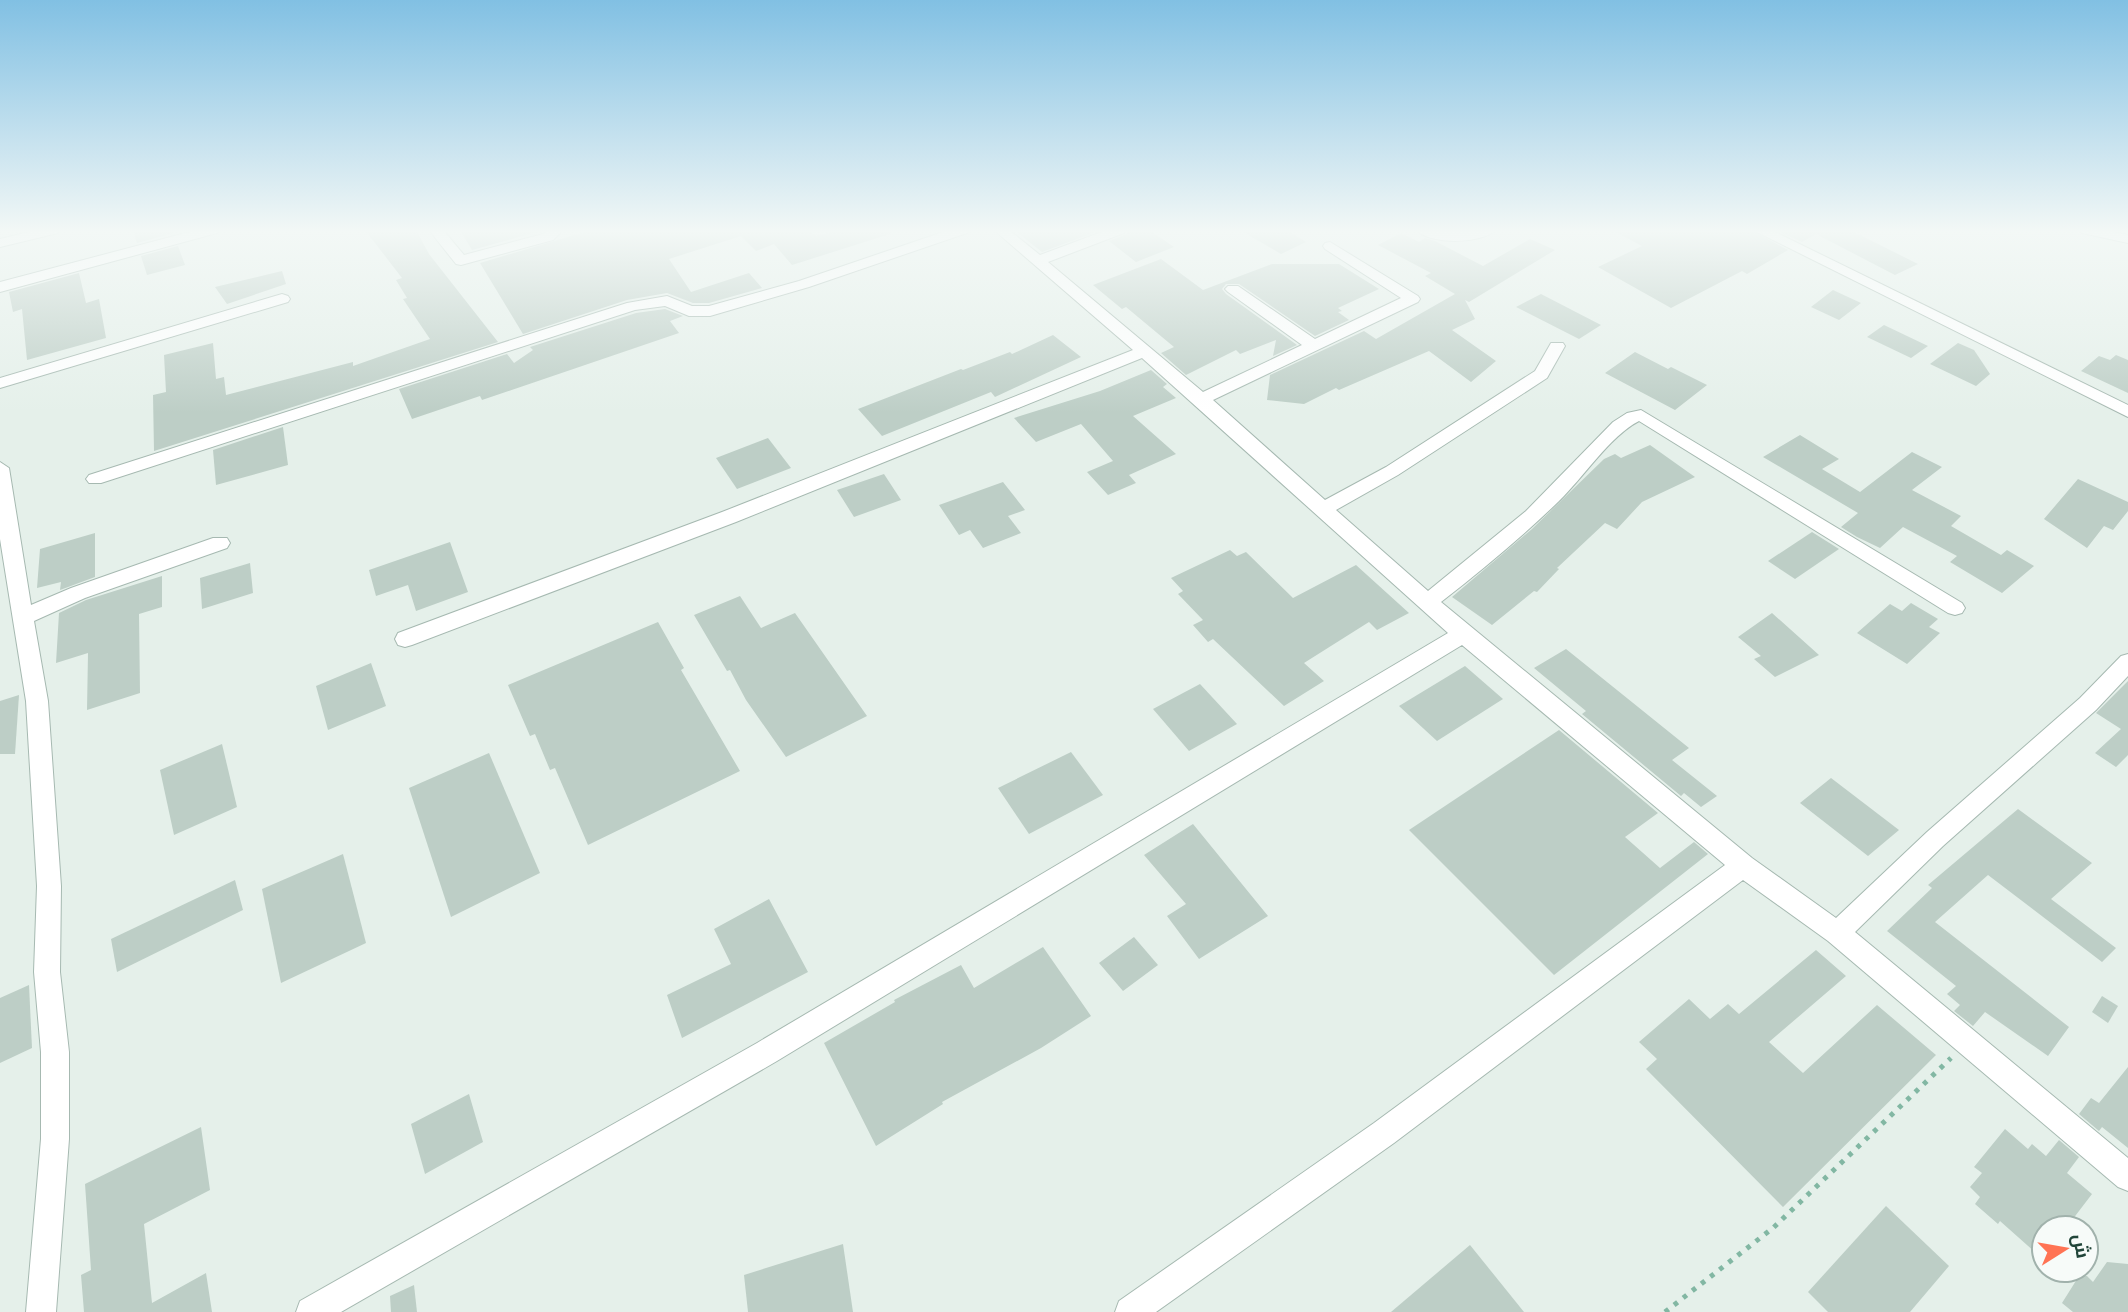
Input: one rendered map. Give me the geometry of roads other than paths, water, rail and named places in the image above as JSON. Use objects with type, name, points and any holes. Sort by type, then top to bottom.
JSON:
[{"type":"street","points":[[95,479],[633,306],[667,301],[689,312],[710,311],[779,291]]},
{"type":"street","points":[[1073,291],[1324,508],[1463,634],[1743,866],[1837,933],[2128,1177]]},
{"type":"street","points":[[1236,291],[1312,344]]},
{"type":"street","points":[[1201,400],[1312,344],[1412,299],[1400,291]]},
{"type":"street","points":[[1886,291],[2128,412]]},
{"type":"street","points":[[0,383],[282,299]]},
{"type":"street","points":[[1324,508],[1392,471],[1541,374],[1557,346]]},
{"type":"street","points":[[405,639],[729,517],[1145,351]]},
{"type":"street","points":[[1429,601],[1480,561],[1566,484],[1617,429],[1631,418],[1641,415],[1955,608]]},
{"type":"street","points":[[0,468],[37,701],[49,886],[47,972],[55,1052],[55,1139],[41,1312]]},
{"type":"street","points":[[23,617],[78,593],[220,543]]},
{"type":"street","points":[[311,1312],[767,1052],[1463,634]]},
{"type":"street","points":[[1837,933],[1935,839],[2088,704],[2128,662]]},
{"type":"street","points":[[1130,1312],[1384,1133],[1743,866]]}]
